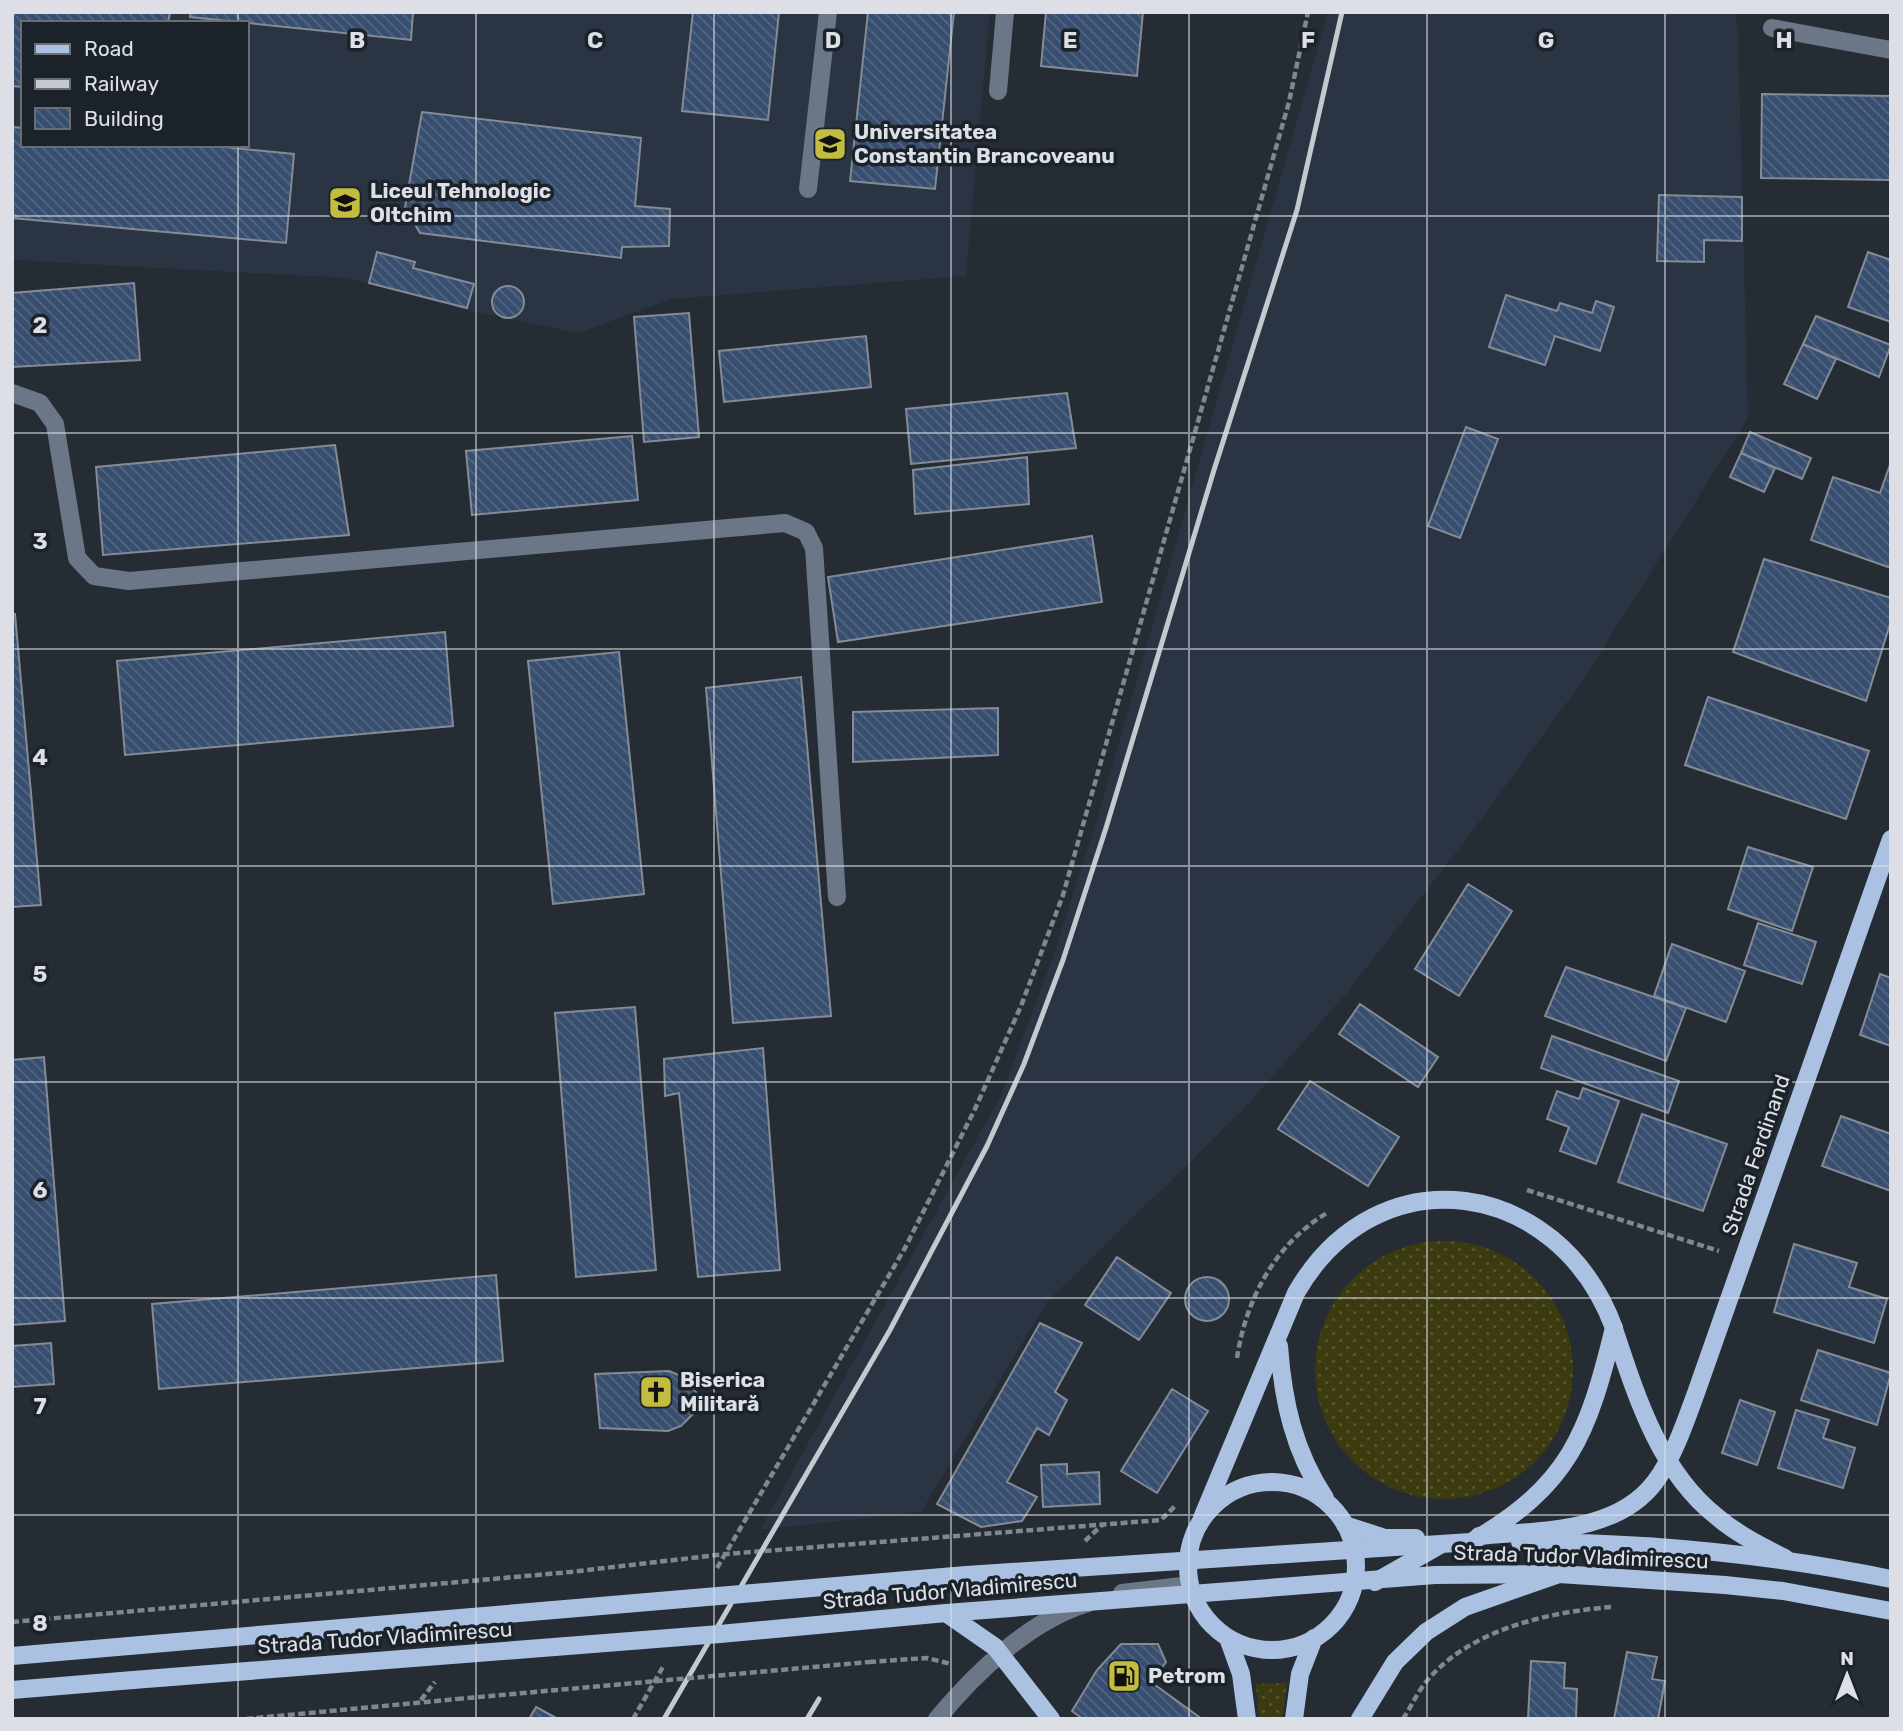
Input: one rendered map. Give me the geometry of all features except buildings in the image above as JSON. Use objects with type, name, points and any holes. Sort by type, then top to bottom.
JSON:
[{"type":"main road","name":"Strada Ferdinand","points":[[1464,1540],[1545,1530],[1609,1517],[1634,1503],[1655,1482],[1674,1447],[1696,1393],[1891,839]]},
{"type":"main road","points":[[1614,1328],[1597,1398],[1574,1450],[1554,1479],[1528,1505],[1464,1540],[1392,1570],[1344,1609],[1331,1626],[1314,1639],[1293,1647],[1272,1650],[1251,1647],[1228,1638],[1204,1615],[1190,1585],[1188,1562],[1192,1539],[1296,1293],[1312,1266],[1347,1231],[1366,1219],[1410,1204],[1457,1201],[1501,1209],[1539,1227],[1565,1248],[1586,1273],[1604,1302],[1614,1328],[1651,1430],[1691,1491],[1714,1516],[1748,1539],[1785,1558]]},
{"type":"main road","points":[[1278,1340],[1286,1408],[1297,1447],[1310,1474],[1345,1525],[1356,1558],[1355,1576],[1344,1609]]},
{"type":"main road","points":[[1202,1518],[1219,1500],[1240,1488],[1264,1482],[1288,1483],[1311,1492],[1331,1507]]},
{"type":"main road","points":[[1345,1525],[1385,1538],[1464,1540]]},
{"type":"main road","name":"Strada Tudor Vladimirescu","points":[[12,1656],[966,1575],[1464,1540],[1625,1545],[1785,1558],[1891,1579]]},
{"type":"main road","points":[[1360,1719],[1395,1662],[1426,1632],[1465,1607],[1559,1574]]},
{"type":"main road","name":"Strada Tudor Vladimirescu","points":[[12,1690],[1435,1575],[1559,1574],[1737,1586],[1891,1611]]},
{"type":"main road","points":[[946,1613],[995,1647],[1051,1719]]},
{"type":"main road","points":[[1228,1638],[1241,1674],[1247,1719]]},
{"type":"main road","points":[[1294,1719],[1300,1674],[1314,1639]]},
{"type":"street","points":[[808,190],[828,12]]},
{"type":"street","points":[[998,91],[1005,12]]},
{"type":"street","points":[[1772,28],[1891,50]]},
{"type":"street","points":[[12,393],[40,403],[55,424],[77,558],[94,576],[129,581],[785,523],[806,532],[814,548],[837,897]]},
{"type":"street","points":[[937,1719],[1019,1640],[1081,1605],[1123,1592],[1190,1585]]},
{"type":"path","points":[[713,1576],[905,1248],[975,1109],[1021,1006],[1063,895],[1138,640],[1289,102],[1308,12]]},
{"type":"path","points":[[1525,1189],[1546,1203]]},
{"type":"path","points":[[12,1622],[570,1572],[726,1554]]},
{"type":"path","points":[[1403,1719],[1426,1682],[1450,1660],[1487,1637],[1576,1610],[1615,1607]]},
{"type":"path","points":[[633,1719],[670,1654]]},
{"type":"path","points":[[246,1719],[927,1658],[950,1664],[974,1681]]},
{"type":"shaded area","name":"Liceul Tehnologic Oltchim","points":[[12,12],[990,12],[966,276],[672,299],[578,333],[466,310],[346,278],[12,260]]},
{"type":"shaded area","points":[[1328,12],[1734,12],[1738,29],[1748,418],[1582,682],[1468,837],[1346,994],[1242,1111],[1047,1302],[921,1512],[760,1530],[1002,1093],[1051,962],[1094,829]]},
{"type":"shaded area","points":[[1431,1241],[1457,1241],[1482,1246],[1505,1256],[1526,1270],[1544,1288],[1558,1309],[1568,1332],[1573,1370],[1568,1408],[1558,1431],[1544,1452],[1526,1470],[1505,1484],[1482,1494],[1457,1499],[1431,1499],[1406,1494],[1383,1484],[1362,1470],[1344,1452],[1330,1431],[1320,1408],[1315,1383],[1315,1357],[1320,1332],[1330,1309],[1344,1288],[1362,1270],[1383,1256],[1406,1246]]},
{"type":"shaded area","points":[[1287,1683],[1282,1719],[1259,1719],[1256,1684]]},
{"type":"railway","points":[[664,1719],[890,1330],[987,1146],[1024,1064],[1063,960],[1106,828],[1214,470],[1297,210],[1342,12]]},
{"type":"railway","points":[[807,1719],[819,1699]]},
{"type":"place","name":"Universitatea Constantin Brancoveanu","points":[[830,144]]},
{"type":"place","name":"Liceul Tehnologic Oltchim","points":[[345,203]]},
{"type":"place","name":"Biserica Militară","points":[[656,1392]]},
{"type":"place","name":"Petrom","points":[[1124,1676]]}]
